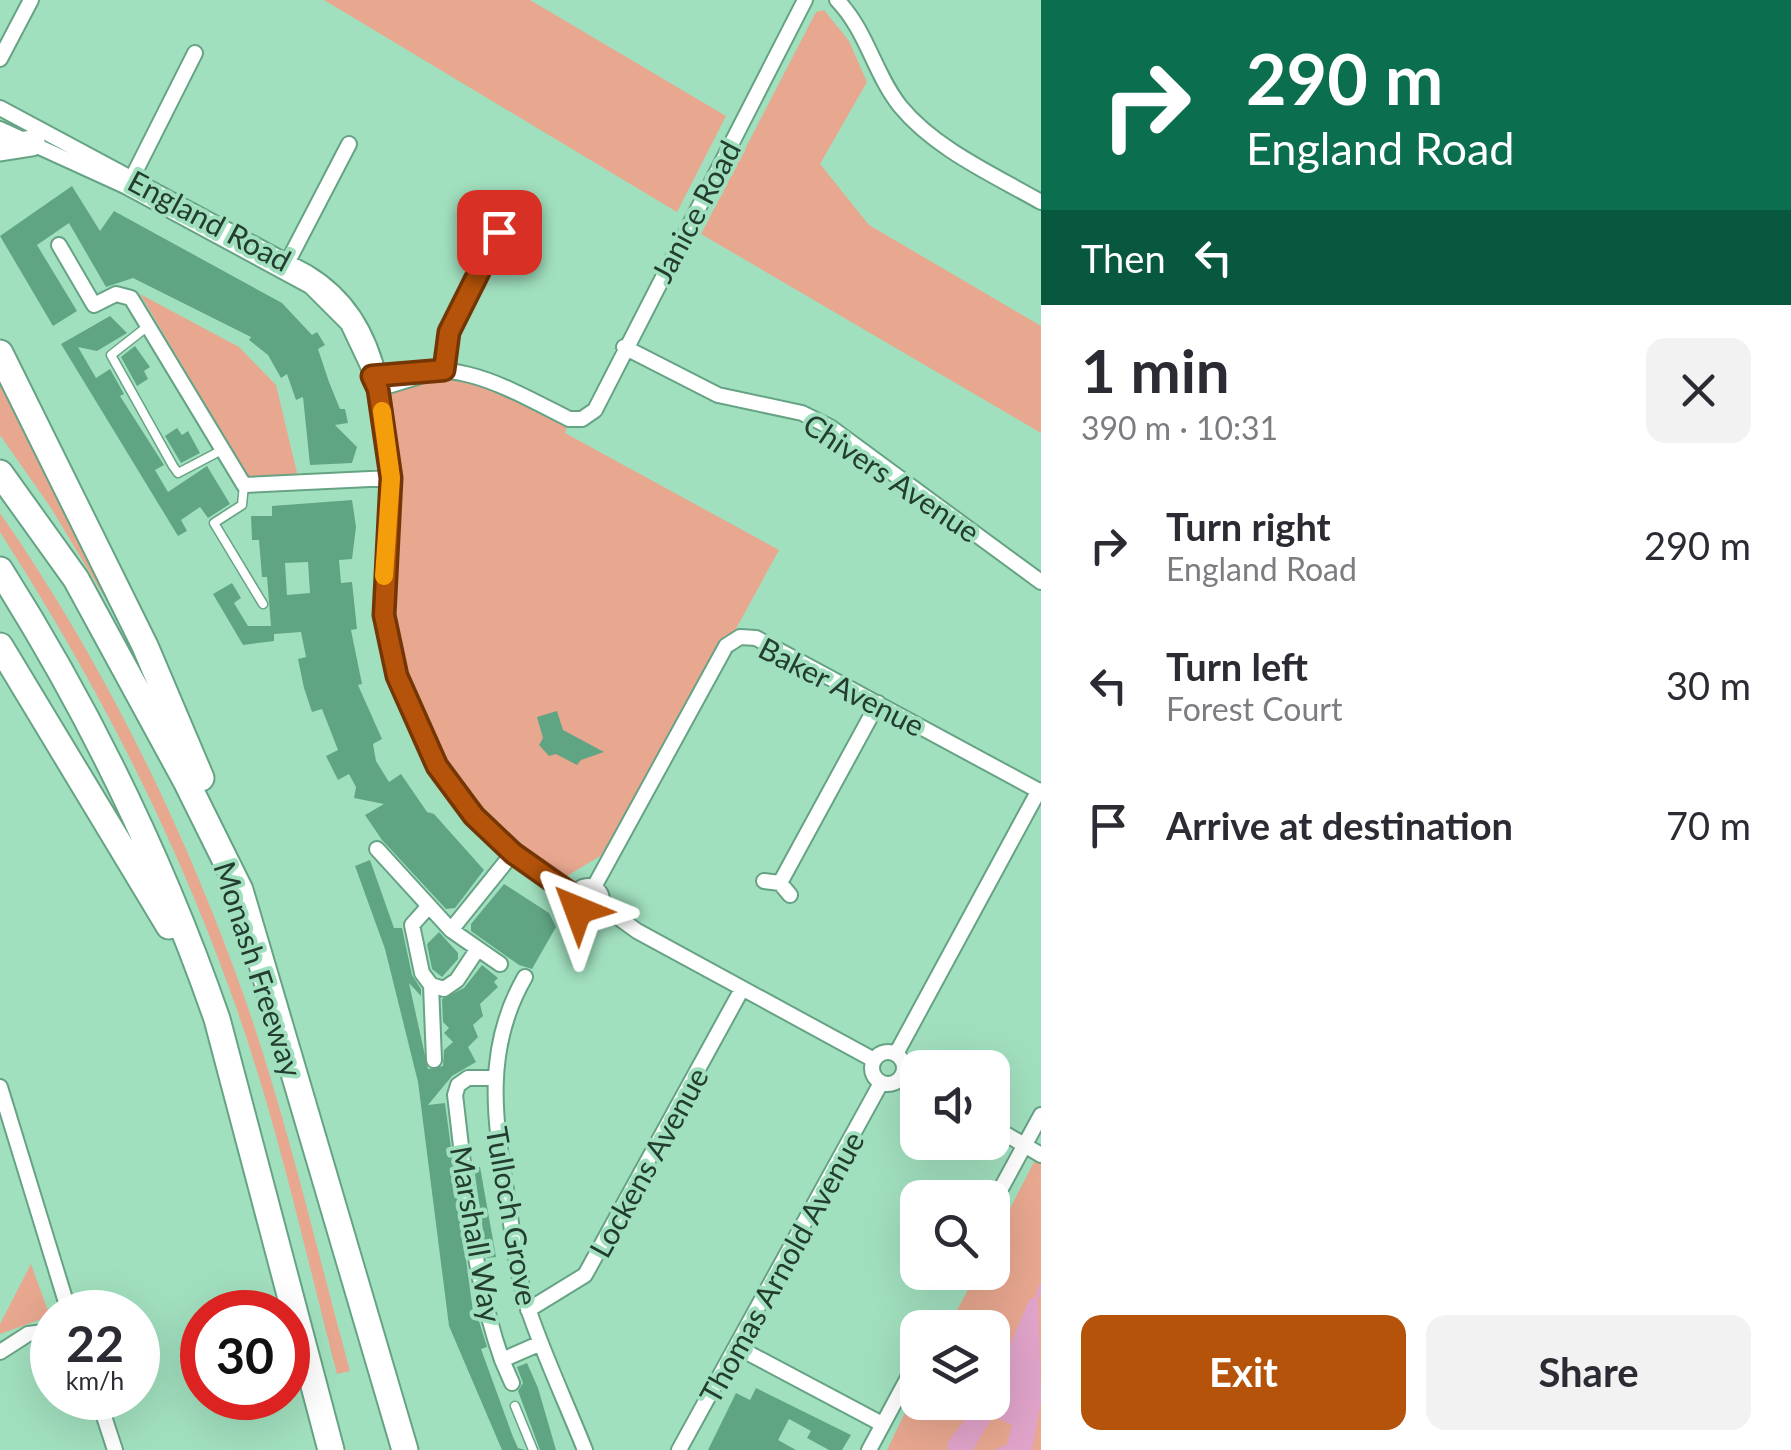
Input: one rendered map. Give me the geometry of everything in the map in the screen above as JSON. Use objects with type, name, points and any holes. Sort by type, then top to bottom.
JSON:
[{"type":"highway","points":[[0,148],[36,136]]},
{"type":"highway","points":[[0,354],[145,646],[224,832],[240,890]]},
{"type":"highway","name":"Monash Freeway","points":[[0,473],[76,579],[186,781],[240,890],[405,1450]]},
{"type":"highway","name":"Monash Freeway","points":[[0,570],[63,675],[119,782],[174,904],[217,1019],[331,1450]]},
{"type":"highway","points":[[0,646],[138,870],[217,1019]]},
{"type":"street","points":[[0,59],[31,0]]},
{"type":"street","name":"Janice Road","points":[[444,370],[483,376],[569,419],[582,419],[594,410],[805,0]]},
{"type":"street","points":[[836,0],[865,37],[882,78],[902,107],[952,150],[1041,202]]},
{"type":"street","points":[[129,183],[195,53]]},
{"type":"street","name":"England Road","points":[[0,108],[36,136],[285,266],[320,280],[353,322],[376,380],[391,478],[384,615],[397,676],[437,766],[474,816],[513,853],[574,896]]},
{"type":"street","name":"England Road","points":[[0,129],[36,136]]},
{"type":"street","points":[[285,266],[349,144]]},
{"type":"street","points":[[376,380],[444,370],[449,332],[499,232]]},
{"type":"street","points":[[59,244],[94,306],[124,293],[244,486],[391,478]]},
{"type":"street","name":"Chivers Avenue","points":[[624,346],[718,395],[802,413],[830,428],[1041,582]]},
{"type":"street","name":"Baker Avenue","points":[[594,887],[726,646],[734,639],[756,638],[1040,791]]},
{"type":"street","points":[[778,887],[878,703]]},
{"type":"street","points":[[896,1054],[1040,791]]},
{"type":"street","points":[[377,850],[451,930],[500,964]]},
{"type":"street","points":[[451,930],[513,853]]},
{"type":"street","points":[[601,905],[586,914],[575,906],[574,896],[582,887],[594,887],[600,892],[601,905],[637,931],[874,1060]]},
{"type":"street","points":[[428,907],[412,925],[412,938],[422,973],[431,985],[434,1060]]},
{"type":"street","points":[[431,985],[444,988],[457,980],[478,950]]},
{"type":"street","name":"Tulloch Grove","points":[[525,977],[509,1004],[493,1078],[500,1157],[528,1310],[585,1450]]},
{"type":"street","name":"Lockens Avenue","points":[[528,1310],[585,1275],[742,989]]},
{"type":"street","points":[[900,1059],[896,1054],[884,1053],[874,1060],[872,1071],[881,1083],[893,1084],[900,1078]]},
{"type":"street","name":"Marshall Way","points":[[493,1078],[468,1078],[458,1085],[455,1095],[473,1241],[487,1317],[512,1383]]},
{"type":"street","name":"Thomas Arnold Avenue","points":[[679,1450],[881,1083]]},
{"type":"street","points":[[0,1087],[62,1290]]},
{"type":"street","points":[[1005,1180],[1041,1115]]},
{"type":"street","points":[[1010,1136],[1041,1154]]},
{"type":"street","points":[[0,1352],[30,1334]]},
{"type":"street","name":"Marshall Way","points":[[502,1360],[541,1344]]},
{"type":"street","points":[[737,1347],[882,1424]]},
{"type":"street","points":[[869,1450],[900,1391]]},
{"type":"street","points":[[105,1420],[115,1450]]},
{"type":"lane","points":[[148,326],[111,355],[173,466],[178,473],[186,472],[222,450]]},
{"type":"lane","points":[[244,486],[242,505],[214,522],[263,604]]},
{"type":"lane","points":[[514,1406],[533,1450]]},
{"type":"shaded area","points":[[324,0],[530,0],[726,116],[677,212]]},
{"type":"shaded area","points":[[824,10],[849,41],[867,82],[820,164],[869,225],[1041,326],[1041,433],[701,234],[816,12]]},
{"type":"shaded area","points":[[140,294],[239,347],[276,385],[298,477],[249,478]]},
{"type":"shaded area","points":[[444,370],[569,419],[565,433],[779,550],[617,846],[555,883],[444,777],[414,721],[400,676],[384,581],[378,389]]},
{"type":"shaded area","points":[[0,377],[122,626],[51,508],[0,435]]},
{"type":"shaded area","points":[[0,513],[38,569],[107,687],[196,872],[260,1045],[350,1371],[337,1374],[262,1087],[208,932],[129,756],[0,532]]},
{"type":"shaded area","points":[[1041,1148],[1041,1450],[887,1450],[902,1420],[1010,1420],[1010,1310],[957,1310],[968,1290],[1010,1290],[1010,1209]]},
{"type":"shaded area","points":[[31,1264],[40,1290],[30,1290],[30,1323],[0,1334],[0,1324]]},
{"type":"shaded area","points":[[1038,1295],[1041,1401],[1032,1450],[994,1450],[1007,1444],[1012,1425],[1001,1420],[1010,1420],[1010,1345],[1029,1300]]},
{"type":"shaded area","points":[[965,1420],[991,1420],[973,1450],[948,1450],[947,1443]]},
{"type":"building","points":[[72,186],[100,231],[114,211],[282,303],[312,335],[317,332],[325,345],[318,349],[329,382],[340,409],[345,409],[348,423],[335,425],[357,447],[352,463],[310,465],[303,397],[296,400],[287,374],[281,378],[268,355],[249,340],[251,337],[133,278],[106,287],[69,223],[37,245],[77,311],[53,326],[0,236]]},
{"type":"building","points":[[110,316],[127,333],[97,351],[78,347],[96,378],[110,369],[124,394],[120,396],[164,465],[155,470],[168,492],[207,466],[230,504],[208,518],[200,507],[181,520],[187,531],[178,536],[61,344]]},
{"type":"building","points":[[135,346],[150,367],[144,371],[148,379],[137,386],[121,357]]},
{"type":"building","points":[[177,428],[182,435],[188,431],[200,453],[181,463],[165,436]]},
{"type":"building","points":[[352,500],[356,527],[352,559],[339,560],[341,583],[352,582],[357,629],[351,630],[362,684],[358,685],[382,739],[373,744],[376,761],[389,782],[401,774],[427,812],[434,814],[484,870],[455,908],[446,909],[382,840],[365,815],[384,804],[354,798],[356,787],[349,774],[338,780],[326,756],[338,750],[322,709],[312,712],[304,688],[298,659],[306,657],[301,632],[274,634],[274,641],[243,645],[213,594],[232,583],[241,598],[234,603],[248,626],[271,626],[267,577],[262,577],[259,540],[252,540],[251,516],[272,516],[272,506]],"holes":[[[308,562],[310,593],[287,595],[285,563]]]},
{"type":"building","points":[[557,711],[563,730],[604,752],[577,765],[556,754],[549,756],[539,745],[543,738],[537,717]]},
{"type":"building","points":[[370,860],[394,928],[402,928],[412,975],[421,989],[421,996],[409,983],[428,1069],[443,1066],[444,1050],[453,1042],[444,1033],[449,1028],[443,1022],[442,999],[464,988],[482,965],[498,978],[494,982],[498,987],[480,1004],[483,1016],[473,1025],[478,1037],[468,1047],[476,1062],[452,1076],[428,1105],[445,1103],[474,1319],[478,1318],[487,1347],[481,1349],[513,1437],[518,1448],[525,1450],[502,1450],[449,1326],[418,1082],[385,949],[355,866]]},
{"type":"building","points":[[504,884],[549,913],[556,927],[532,969],[519,965],[471,931],[471,924]]},
{"type":"building","points":[[439,932],[458,953],[458,959],[442,977],[432,969],[427,944]]},
{"type":"building","points":[[480,1167],[496,1257],[487,1258],[474,1168]]},
{"type":"building","points":[[527,1363],[556,1450],[540,1450],[518,1391],[523,1383],[517,1367]]},
{"type":"building","points":[[756,1388],[851,1435],[842,1450],[829,1450],[807,1438],[811,1431],[789,1419],[778,1440],[796,1450],[708,1450],[736,1393],[750,1400]]},
{"type":"waterway","points":[[1038,1295],[1041,1286]]},
{"type":"slow traffic","points":[[382,411],[391,478],[384,576]]},
{"type":"route","points":[[499,232],[449,332],[444,370],[410,369],[372,376],[378,389],[391,478],[384,615],[397,676],[414,722],[437,766],[474,816],[513,853],[574,896],[578,910]]}]
